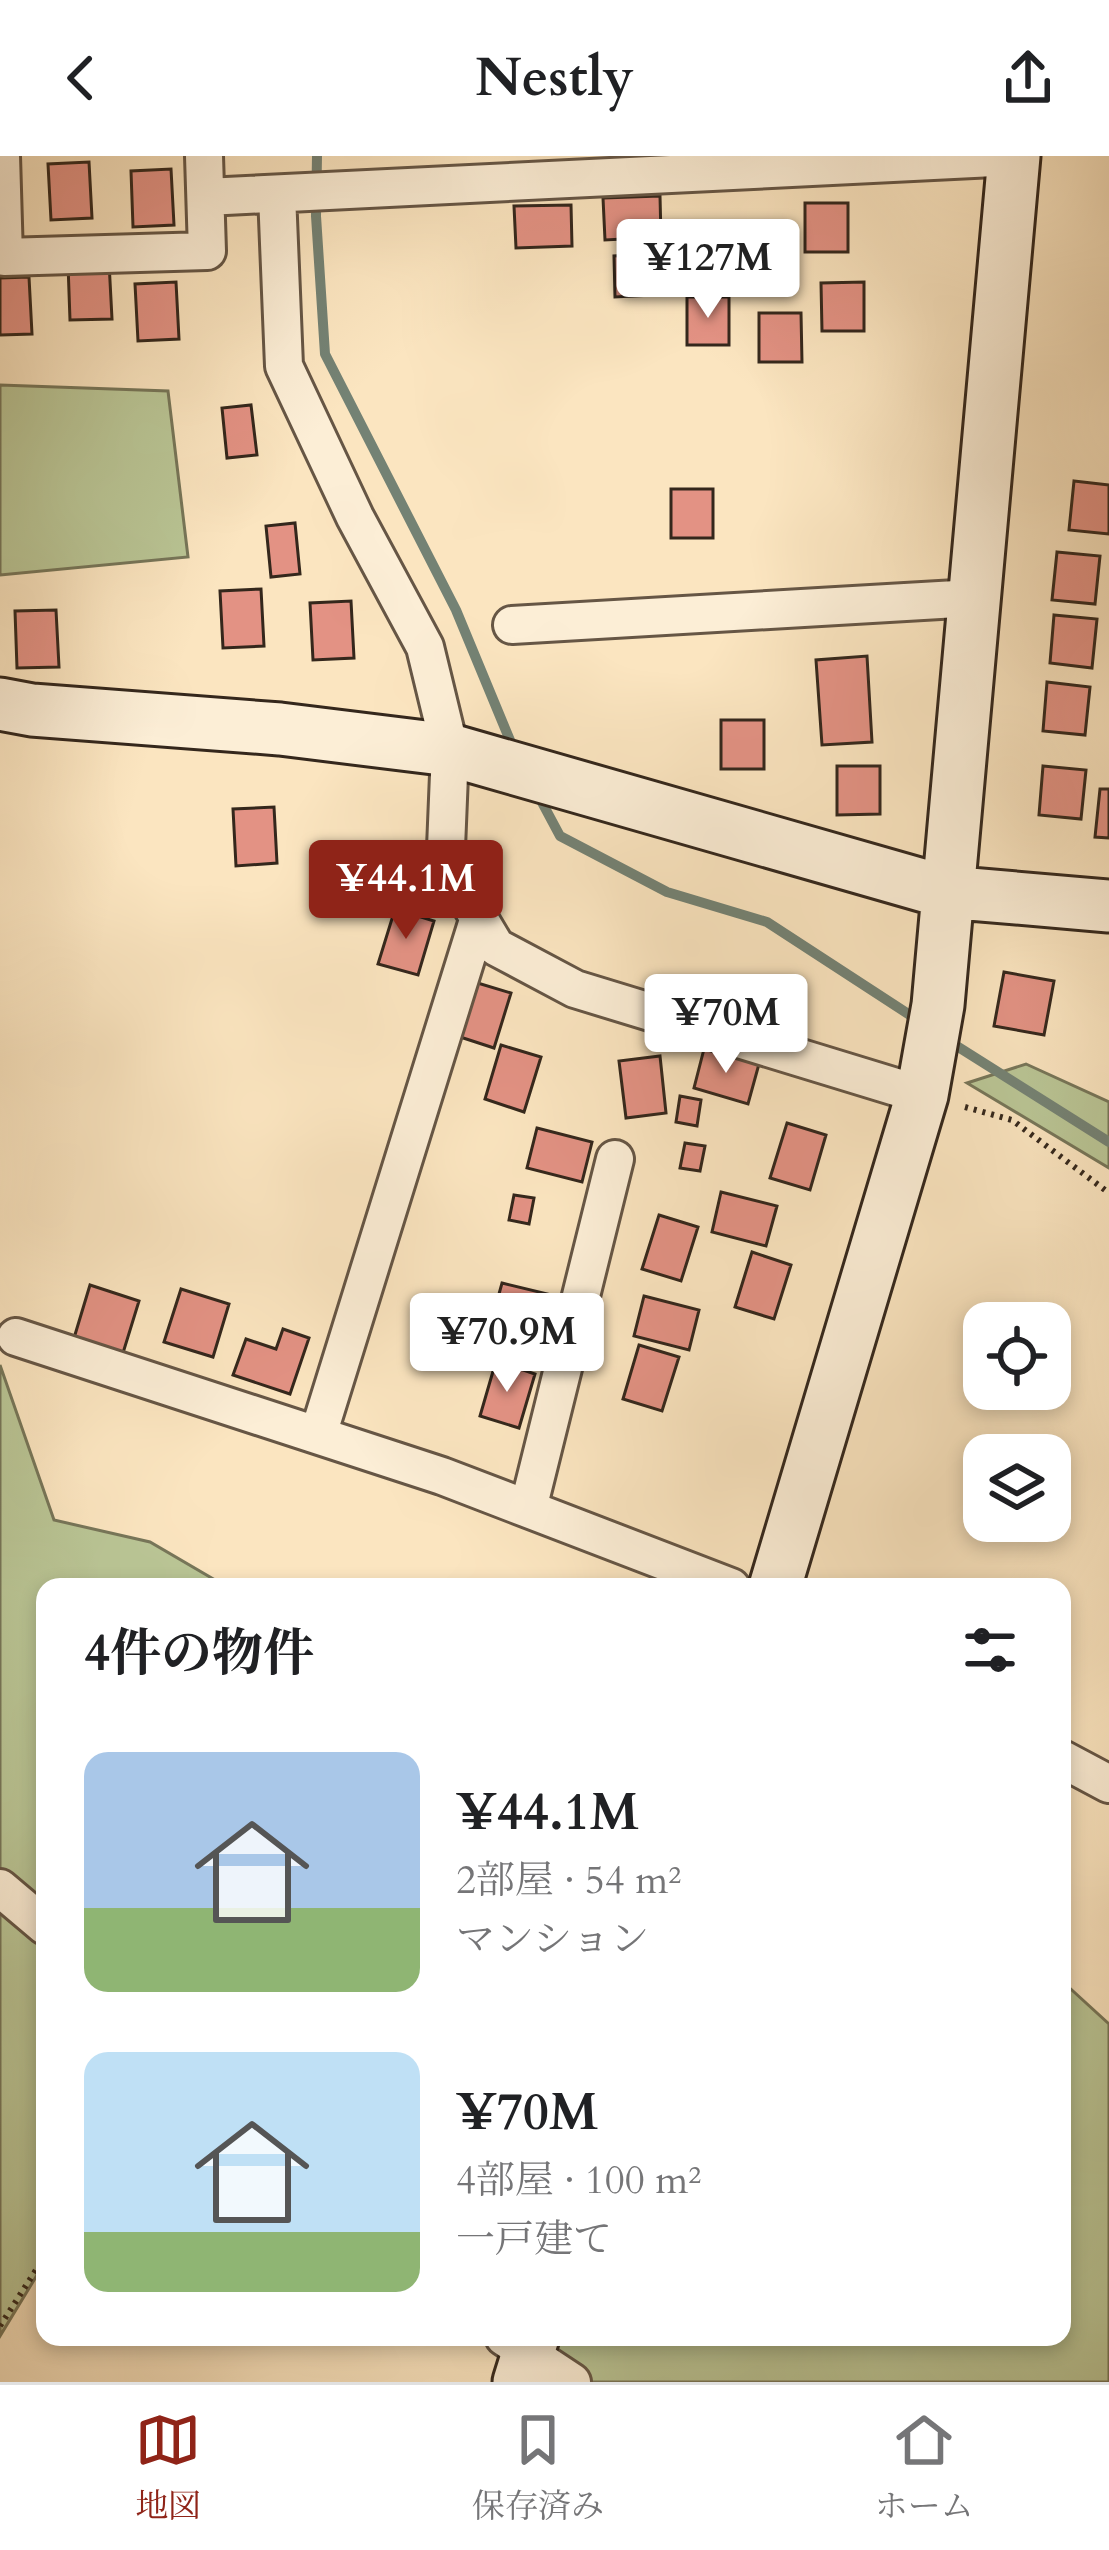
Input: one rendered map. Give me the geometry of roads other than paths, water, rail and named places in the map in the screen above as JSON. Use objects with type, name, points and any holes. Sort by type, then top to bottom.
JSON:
[{"type":"street","points":[[1,156],[4,257],[207,251],[204,156]]},
{"type":"street","points":[[206,197],[1014,157],[938,1005],[926,1076],[778,1578]]},
{"type":"street","points":[[284,194],[284,366],[355,518],[425,647],[473,757],[446,848],[465,895],[496,947],[575,989],[926,1076]]},
{"type":"street","points":[[512,625],[974,598]]},
{"type":"street","points":[[0,704],[280,729],[473,757],[946,892],[1109,906]]},
{"type":"street","points":[[318,1435],[478,917]]},
{"type":"street","points":[[528,1509],[615,1159]]},
{"type":"street","points":[[16,1337],[442,1476],[707,1578]]},
{"type":"street","points":[[1071,1764],[1109,1784]]},
{"type":"street","points":[[0,1888],[36,1918]]},
{"type":"street","points":[[521,2352],[572,2382]]},
{"type":"waterway","points":[[317,156],[325,354],[456,610],[514,750]]},
{"type":"waterway","points":[[537,793],[560,836],[667,892],[767,922],[919,1021]]},
{"type":"waterway","points":[[944,1038],[1109,1142]]}]
